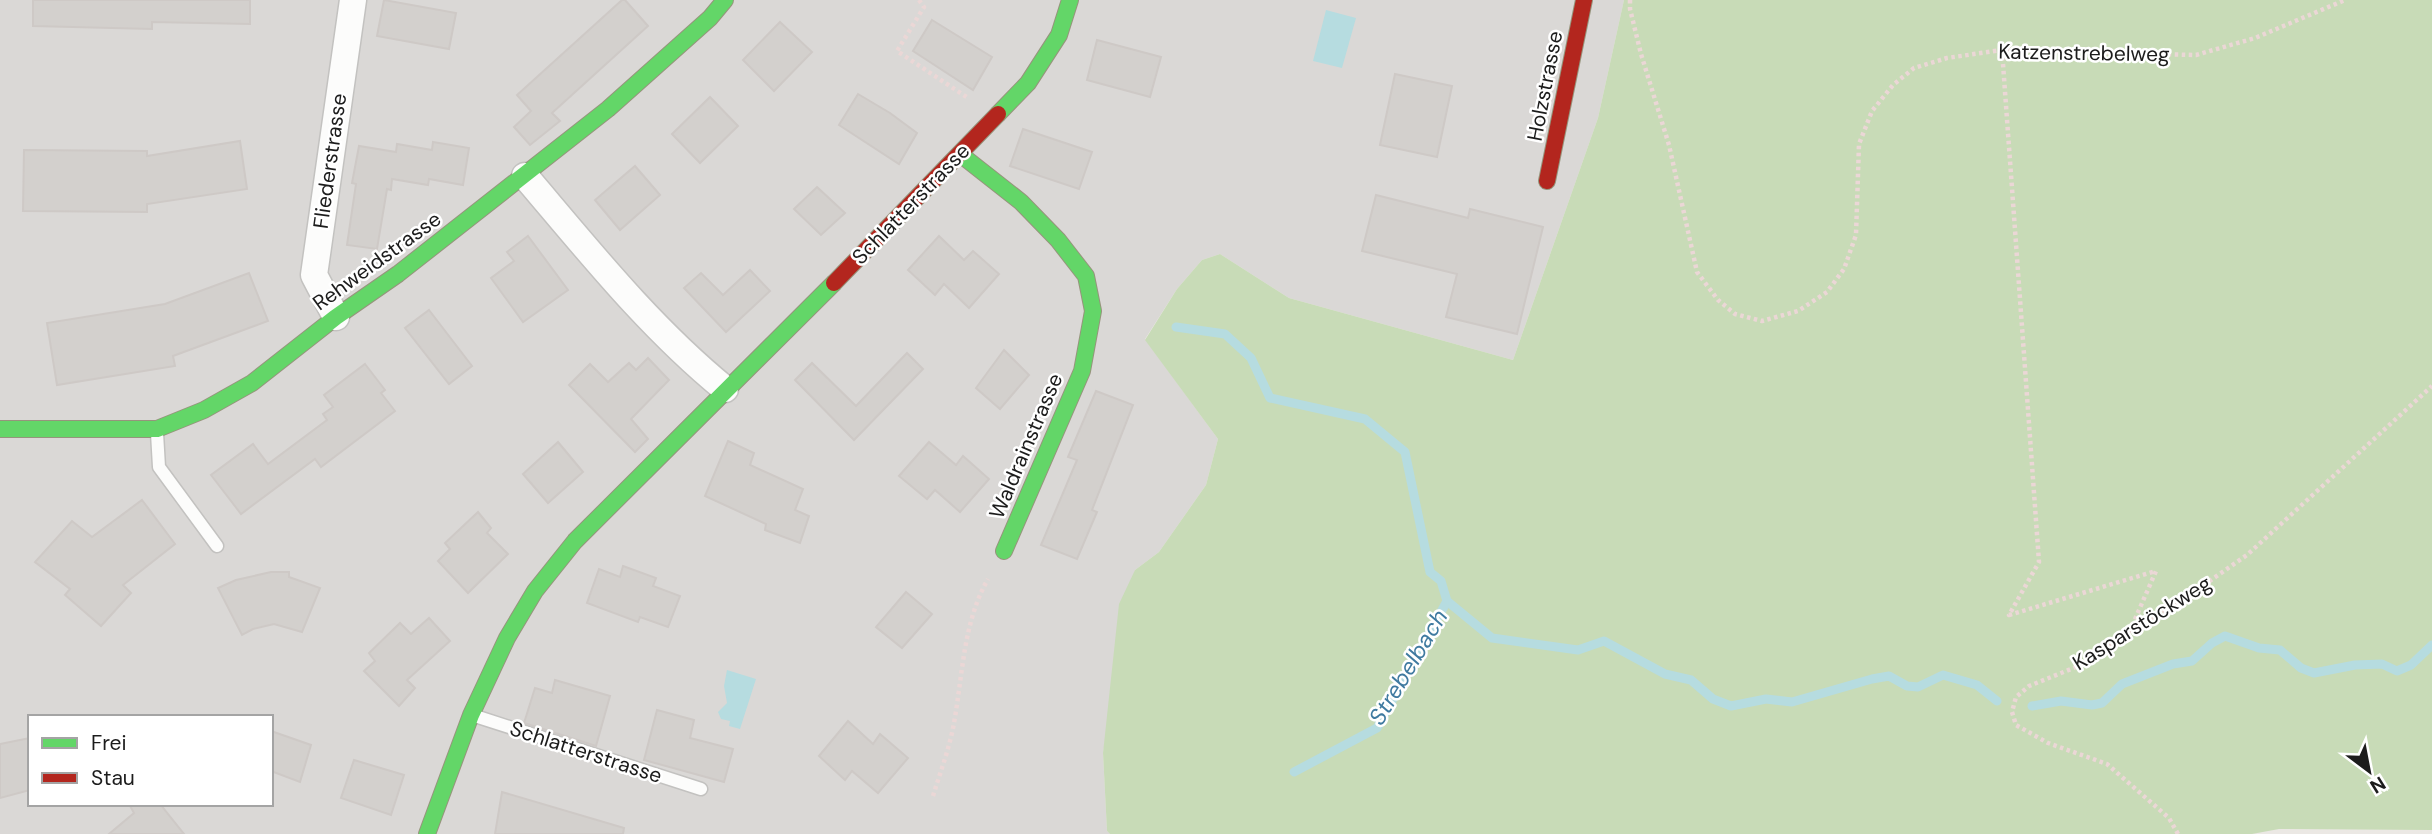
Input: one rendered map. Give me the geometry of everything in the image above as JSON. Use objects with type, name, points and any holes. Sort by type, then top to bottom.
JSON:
[{"type":"street","name":"Fliederstrasse","points":[[336,317],[314,275],[353,0]]},
{"type":"street","name":"Rehweidstrasse","points":[[0,429],[157,429],[204,410],[251,383],[336,317],[398,274],[608,109],[710,18],[725,0]]},
{"type":"street","name":"Schlatterstrasse","points":[[427,834],[471,715],[507,638],[544,579],[575,541],[847,270],[1028,83],[1059,35],[1070,0]]},
{"type":"street","name":"Holzstrasse","points":[[1547,181],[1584,0]]},
{"type":"street","name":"Waldrainstrasse","points":[[960,154],[1021,202],[1059,240],[1086,276],[1093,311],[1082,371],[1004,551]]},
{"type":"street","points":[[525,176],[619,288],[702,370],[725,389]]},
{"type":"lane","points":[[157,429],[159,467],[217,546]]},
{"type":"lane","name":"Schlatterstrasse","points":[[471,715],[701,789]]},
{"type":"path","points":[[919,0],[924,7],[897,51],[958,91]]},
{"type":"path","name":"Katzenstrebelweg","points":[[1630,0],[1641,54],[1669,145],[1698,272],[1718,300],[1735,314],[1762,321],[1798,311],[1827,292],[1844,269],[1856,235],[1859,144],[1872,111],[1894,85],[1914,68],[1947,58],[2002,50],[2196,55],[2255,38],[2346,0]]},
{"type":"path","points":[[2002,50],[2039,562],[2009,615],[2156,571],[2129,633]]},
{"type":"path","name":"Kasparstöckweg","points":[[2178,834],[2169,818],[2107,764],[2048,743],[2015,725],[2012,712],[2016,697],[2029,686],[2076,667],[2178,603],[2247,555],[2432,386]]},
{"type":"path","name":"Waldrainstrasse","points":[[933,796],[955,720],[969,625],[977,598],[1004,551]]},
{"type":"shaded area","points":[[0,0],[1624,0],[1598,118],[1513,360],[1289,298],[1220,254],[1202,260],[1177,289],[1145,339],[1218,439],[1206,485],[1159,552],[1135,570],[1103,753],[1107,831],[1110,834],[0,834]]},
{"type":"green space","points":[[1624,0],[2432,0],[2432,830],[2279,829],[2252,834],[1110,834],[1107,831],[1103,753],[1119,604],[1135,570],[1159,552],[1206,485],[1218,439],[1145,340],[1177,289],[1202,260],[1220,254],[1289,298],[1513,360],[1598,118]]},
{"type":"water","points":[[1326,10],[1356,18],[1342,68],[1313,61]]},
{"type":"water","points":[[727,670],[756,679],[740,729],[729,726],[730,721],[721,719],[718,712],[727,703],[724,686]]},
{"type":"building","points":[[33,0],[250,0],[250,24],[152,22],[152,29],[33,26]]},
{"type":"building","points":[[384,0],[456,13],[449,49],[377,36]]},
{"type":"building","points":[[625,0],[648,26],[552,113],[560,121],[530,145],[514,127],[531,111],[517,95]]},
{"type":"building","points":[[932,20],[992,57],[973,90],[913,51]]},
{"type":"building","points":[[780,22],[812,52],[774,91],[743,60]]},
{"type":"building","points":[[1097,40],[1161,57],[1150,97],[1087,80]]},
{"type":"building","points":[[1395,74],[1452,86],[1437,157],[1380,145]]},
{"type":"building","points":[[858,94],[917,133],[899,164],[839,125]]},
{"type":"building","points":[[710,97],[738,126],[700,163],[672,134]]},
{"type":"building","points":[[1023,129],[1092,152],[1079,189],[1010,166]]},
{"type":"building","points":[[240,141],[247,189],[147,204],[147,212],[23,211],[24,150],[147,151],[147,156]]},
{"type":"building","points":[[433,142],[469,148],[463,185],[429,179],[428,185],[392,179],[391,190],[387,189],[377,249],[347,245],[356,184],[352,183],[359,146],[396,152],[397,144],[432,150]]},
{"type":"building","points":[[635,166],[660,195],[620,230],[595,200]]},
{"type":"building","points":[[817,187],[845,213],[821,235],[794,209]]},
{"type":"building","points":[[1376,195],[1468,218],[1470,209],[1543,227],[1517,334],[1446,317],[1457,274],[1362,251]]},
{"type":"building","points":[[528,236],[568,290],[523,322],[491,278],[514,261],[507,252]]},
{"type":"building","points":[[939,236],[964,260],[973,251],[999,274],[969,308],[944,284],[935,295],[908,270]]},
{"type":"building","points":[[750,270],[770,291],[726,332],[684,288],[701,273],[723,295]]},
{"type":"building","points":[[249,273],[268,321],[173,356],[175,366],[57,385],[47,323],[165,304]]},
{"type":"building","points":[[429,310],[472,366],[449,384],[405,328]]},
{"type":"building","points":[[1004,350],[1029,375],[1000,409],[976,388]]},
{"type":"building","points":[[907,353],[923,369],[854,440],[795,380],[812,363],[856,406]]},
{"type":"building","points":[[648,358],[669,380],[631,419],[648,439],[635,452],[569,385],[590,364],[608,382],[629,363],[636,370]]},
{"type":"building","points":[[365,364],[385,390],[381,393],[395,411],[321,467],[315,459],[241,514],[211,475],[253,444],[268,464],[327,420],[323,414],[333,407],[324,395]]},
{"type":"building","points":[[1096,391],[1133,405],[1092,510],[1097,512],[1077,559],[1041,545],[1077,460],[1068,457]]},
{"type":"building","points":[[728,441],[754,453],[750,465],[803,489],[795,510],[809,516],[800,543],[765,530],[766,524],[705,496]]},
{"type":"building","points":[[558,442],[583,472],[548,503],[523,474]]},
{"type":"building","points":[[929,442],[956,465],[963,456],[989,479],[960,512],[935,490],[927,499],[899,476]]},
{"type":"building","points":[[142,500],[175,544],[123,585],[131,593],[101,626],[65,595],[70,589],[35,562],[72,521],[92,537]]},
{"type":"building","points":[[478,512],[491,528],[487,533],[508,554],[468,593],[438,561],[450,549],[445,543]]},
{"type":"building","points":[[623,566],[656,578],[653,586],[680,596],[668,627],[640,617],[638,622],[587,603],[599,569],[620,577]]},
{"type":"building","points":[[271,572],[289,572],[289,577],[320,588],[302,632],[274,624],[242,635],[218,588],[236,580]]},
{"type":"building","points":[[906,592],[932,614],[902,648],[876,627]]},
{"type":"building","points":[[429,618],[450,641],[407,680],[415,688],[399,706],[364,671],[375,661],[369,653],[400,623],[411,634]]},
{"type":"building","points":[[555,680],[610,696],[596,746],[524,723],[535,688],[552,693]]},
{"type":"building","points":[[657,710],[694,720],[690,738],[733,749],[724,782],[644,760]]},
{"type":"building","points":[[848,721],[873,744],[880,734],[908,758],[878,793],[852,771],[845,780],[819,756]]},
{"type":"building","points":[[273,732],[311,745],[300,782],[273,772]]},
{"type":"building","points":[[28,738],[28,791],[0,798],[0,744]]},
{"type":"building","points":[[354,760],[404,775],[391,815],[341,798]]},
{"type":"building","points":[[502,792],[624,828],[623,834],[495,834]]},
{"type":"building","points":[[130,806],[162,806],[184,834],[109,834],[134,813]]},
{"type":"waterway","name":"Strebelbach","points":[[1176,327],[1225,334],[1251,358],[1270,398],[1365,419],[1405,452],[1430,572],[1441,581],[1447,601],[1492,638],[1578,650],[1604,641],[1665,674],[1691,680],[1713,699],[1731,706],[1766,699],[1792,702],[1889,676],[1907,686],[1918,687],[1943,675],[1977,685],[1997,701]]},
{"type":"waterway","name":"Strebelbach","points":[[1294,772],[1377,728],[1447,601]]},
{"type":"waterway","name":"Strebelbach","points":[[2032,706],[2061,701],[2092,705],[2102,703],[2122,684],[2173,664],[2192,661],[2212,643],[2225,636],[2259,648],[2280,650],[2301,668],[2314,673],[2355,665],[2382,664],[2397,671],[2411,665],[2432,645]]},
{"type":"traffic: fast","points":[[0,429],[157,429],[204,410],[252,383],[336,317],[398,274],[608,109],[710,18],[725,0]]},
{"type":"traffic: fast","points":[[998,114],[1028,83],[1059,35],[1070,0]]},
{"type":"traffic: fast","points":[[960,154],[1021,202],[1058,240],[1086,276],[1093,311],[1082,371],[1004,551]]},
{"type":"traffic: fast","points":[[427,834],[471,715],[507,638],[535,591],[575,541],[834,283]]},
{"type":"traffic: jam","points":[[1547,181],[1584,0]]},
{"type":"traffic: jam","points":[[834,283],[998,114]]}]
